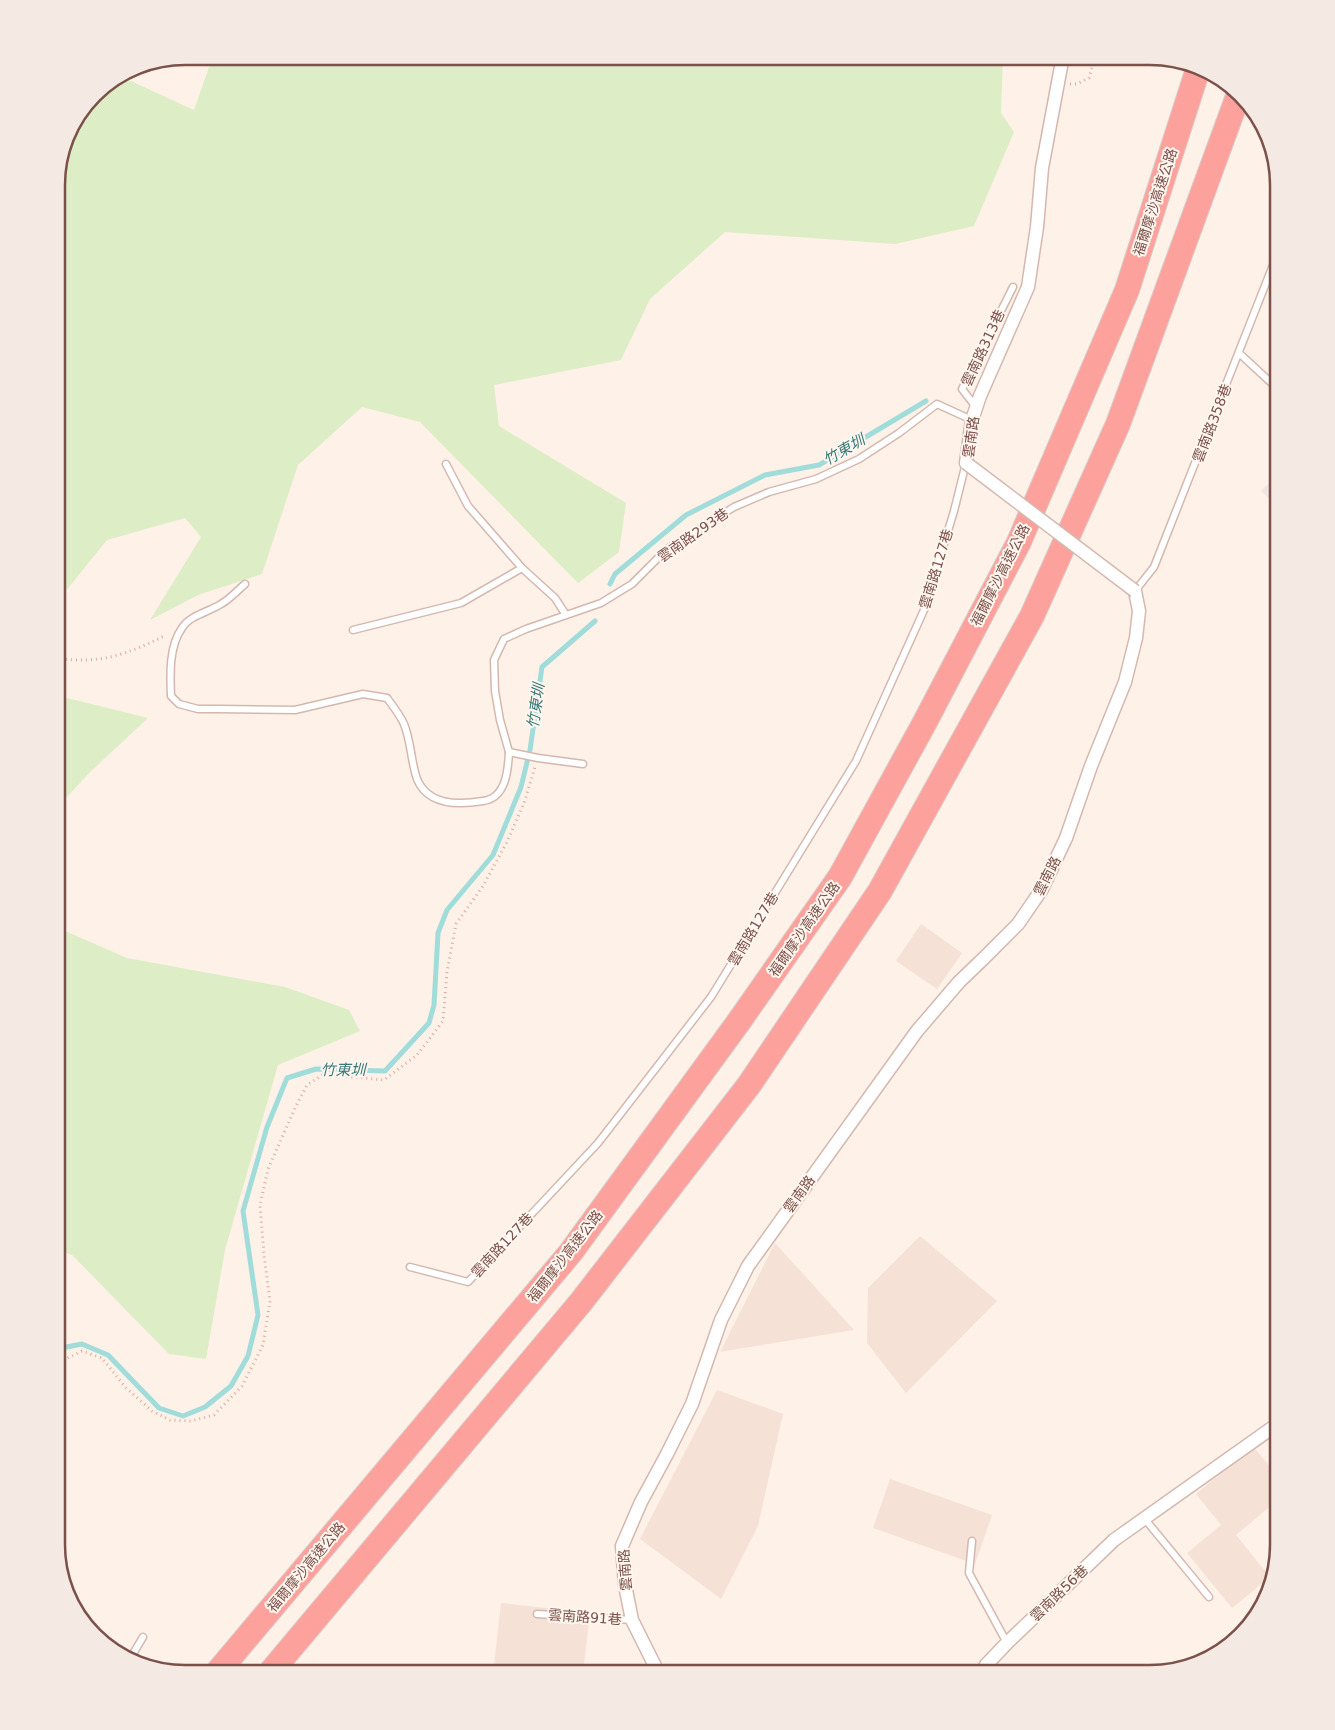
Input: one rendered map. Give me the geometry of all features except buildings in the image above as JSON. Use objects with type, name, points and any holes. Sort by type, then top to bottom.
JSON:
[{"type":"highway","name":"福爾摩沙高速公路","points":[[224,1665],[571,1252],[740,1020],[840,877],[925,722],[1019,542],[1127,290],[1196,74]]},
{"type":"highway","points":[[277,1665],[581,1302],[749,1085],[880,891],[1032,616],[1118,424],[1236,101]]},
{"type":"street","name":"雲南路","points":[[654,1665],[632,1620],[625,1585],[622,1546],[641,1502],[668,1454],[692,1404],[721,1320],[748,1266],[917,1031],[959,982],[1018,924],[1042,889],[1066,838],[1091,766],[1125,682],[1136,638],[1139,610],[1135,591],[966,463],[972,420],[976,407],[1028,287],[1033,259],[1042,168],[1062,65]]},
{"type":"street","name":"雲南路56巷","points":[[986,1665],[1114,1540],[1270,1429]]},
{"type":"lane","name":"雲南路358巷","points":[[1135,591],[1154,568],[1270,273]]},
{"type":"lane","name":"雲南路313巷","points":[[976,407],[962,389],[1012,287]]},
{"type":"lane","points":[[1239,354],[1270,382]]},
{"type":"lane","name":"雲南路293巷","points":[[509,752],[500,720],[494,660],[504,640],[526,629],[601,603],[632,584],[667,549],[734,507],[769,492],[816,479],[859,459],[899,433],[937,404],[972,420]]},
{"type":"lane","name":"雲南路127巷","points":[[410,1267],[468,1282],[598,1143],[712,997],[856,761],[924,610],[954,511],[966,463]]},
{"type":"lane","points":[[446,464],[468,506],[522,568],[555,598],[566,616]]},
{"type":"lane","points":[[353,630],[461,603],[522,568]]},
{"type":"lane","points":[[245,584],[222,604],[197,616],[182,627],[174,646],[170,674],[171,696],[179,704],[198,709],[295,710],[363,694],[387,698],[403,722],[418,779],[427,795],[444,802],[469,803],[490,800],[501,790],[508,770],[509,752],[583,764]]},
{"type":"lane","points":[[1144,1518],[1209,1597]]},
{"type":"lane","points":[[972,1541],[969,1573],[1007,1643]]},
{"type":"lane","name":"雲南路91巷","points":[[537,1614],[632,1620]]},
{"type":"lane","points":[[133,1653],[143,1637]]},
{"type":"path","points":[[1059,84],[1077,84],[1089,78],[1093,65]]},
{"type":"path","points":[[65,658],[96,660],[125,654],[182,627]]},
{"type":"path","points":[[65,1359],[82,1350],[102,1358],[125,1387],[152,1411],[170,1420],[191,1421],[214,1415],[242,1386],[263,1345],[270,1301],[260,1206],[268,1169],[295,1108],[307,1085],[324,1074],[384,1080],[417,1055],[443,1021],[446,972],[456,924],[483,886],[507,842],[524,803],[538,758]]},
{"type":"shaded area","points":[[1270,482],[1270,500],[1261,491]]},
{"type":"shaded area","points":[[921,924],[962,953],[937,989],[896,961]]},
{"type":"shaded area","points":[[920,1236],[997,1301],[906,1393],[867,1343],[868,1288]]},
{"type":"shaded area","points":[[775,1243],[854,1330],[720,1352]]},
{"type":"shaded area","points":[[717,1390],[783,1414],[758,1526],[721,1599],[640,1539]]},
{"type":"shaded area","points":[[1253,1446],[1270,1467],[1270,1507],[1236,1535],[1267,1573],[1266,1576],[1264,1582],[1232,1608],[1187,1553],[1221,1525],[1196,1494]]},
{"type":"shaded area","points":[[890,1479],[992,1515],[975,1564],[873,1528]]},
{"type":"shaded area","points":[[501,1603],[590,1613],[584,1665],[494,1665]]},
{"type":"green space","points":[[210,65],[1003,65],[1001,113],[1014,132],[974,226],[895,244],[725,232],[650,299],[621,360],[494,385],[499,426],[626,503],[619,552],[578,583],[420,422],[362,407],[298,465],[262,574],[198,595],[150,620],[201,537],[185,518],[107,540],[65,592],[65,178],[69,154],[81,125],[106,95],[128,80],[194,110]]},
{"type":"green space","points":[[65,697],[148,718],[89,773],[65,799]]},
{"type":"green space","points":[[65,931],[127,958],[285,987],[349,1010],[360,1031],[278,1065],[225,1250],[206,1359],[169,1354],[72,1255],[65,1253]]},
{"type":"waterway","name":"竹東圳","points":[[610,584],[615,574],[686,515],[765,475],[819,465],[926,401]]},
{"type":"waterway","name":"竹東圳","points":[[65,1347],[82,1344],[108,1355],[159,1408],[183,1416],[205,1407],[231,1386],[248,1356],[258,1315],[243,1211],[267,1127],[287,1078],[316,1069],[385,1071],[429,1023],[434,1005],[438,933],[447,910],[493,855],[521,787],[530,750],[542,667],[595,621]]}]
